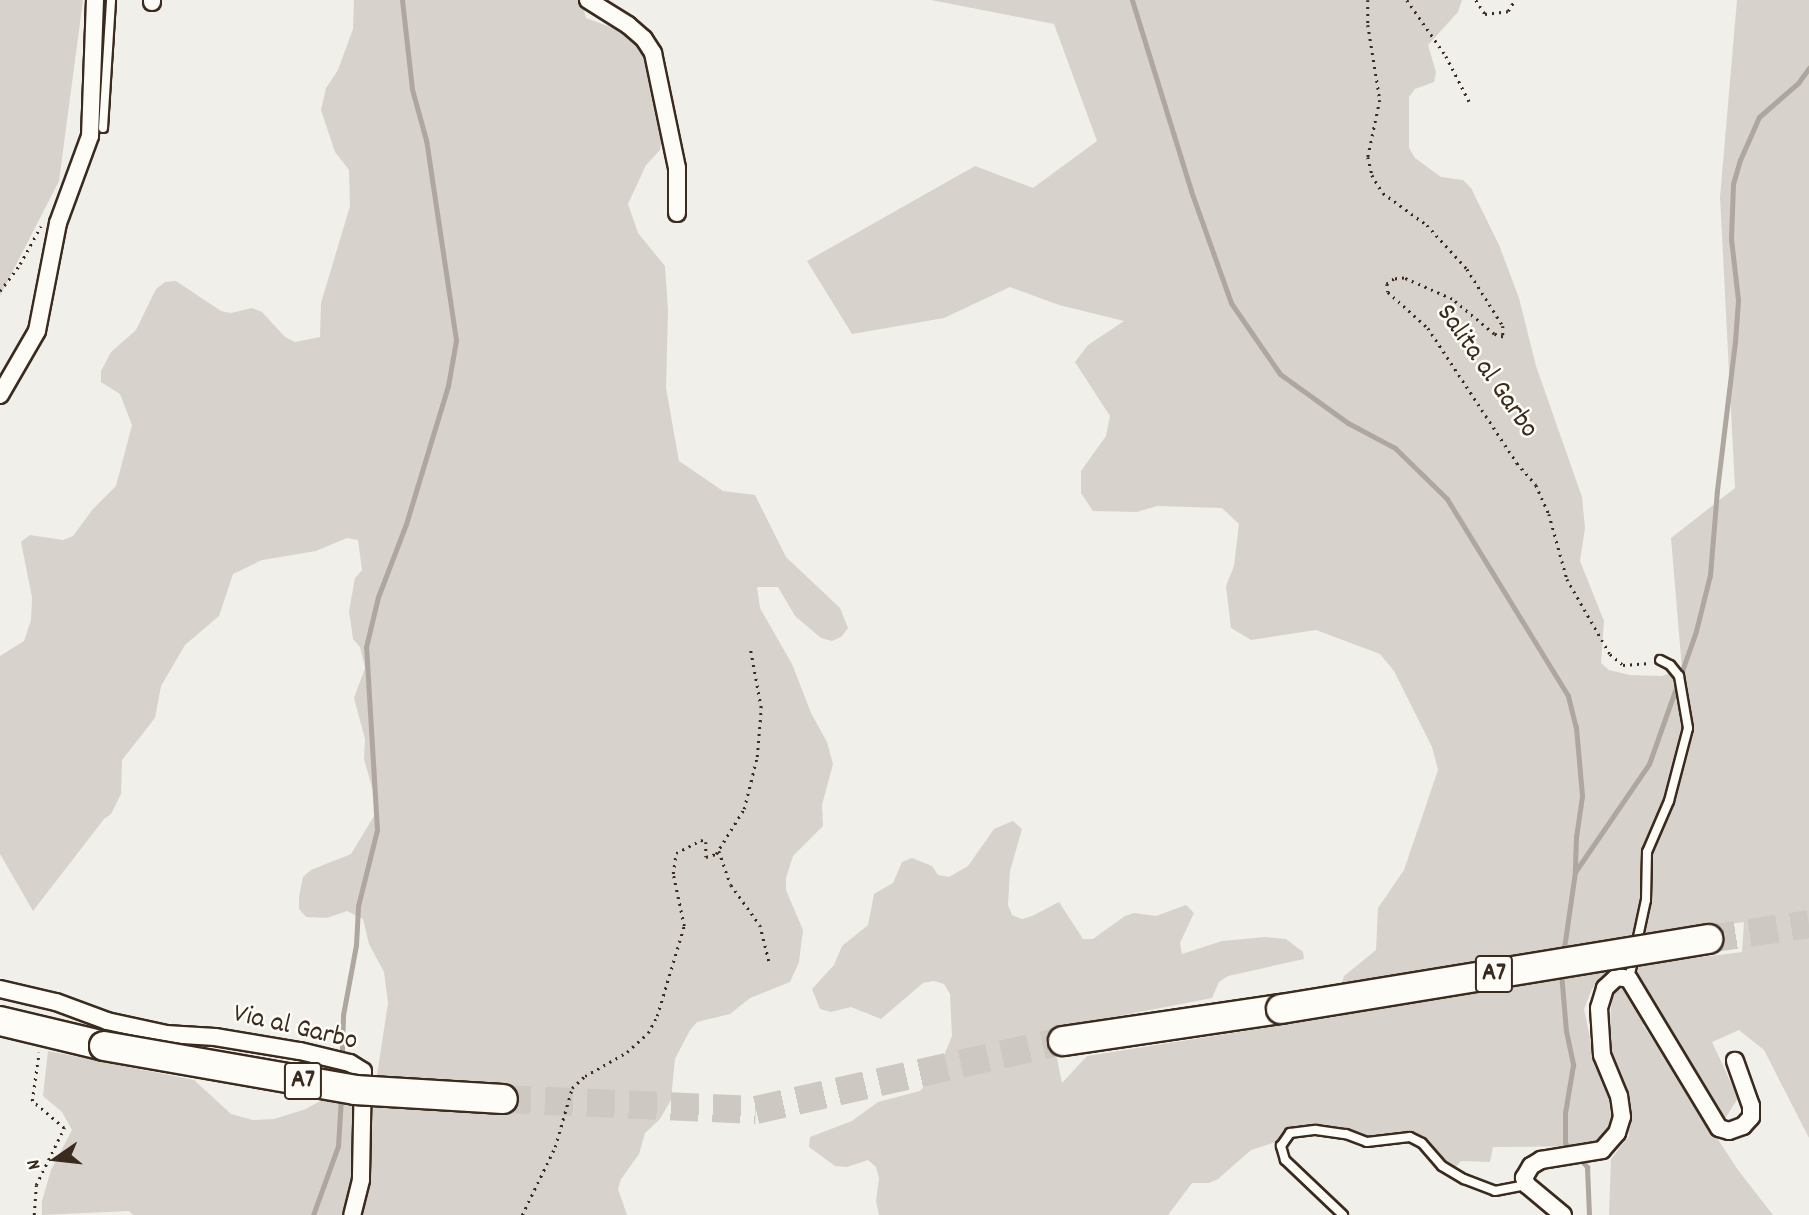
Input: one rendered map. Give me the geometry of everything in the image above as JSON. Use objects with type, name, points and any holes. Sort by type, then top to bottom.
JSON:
[{"type":"highway","name":"A7","points":[[1063,1041],[1281,1009],[1707,939]]},
{"type":"highway","name":"A7","points":[[0,1021],[104,1046],[355,1090],[503,1099]]},
{"type":"street","points":[[0,395],[37,331],[58,223],[90,136],[95,0]]},
{"type":"street","points":[[588,0],[628,25],[653,53],[677,168],[677,213]]},
{"type":"street","points":[[1563,1215],[1527,1185],[1524,1178],[1531,1166],[1541,1160],[1602,1150],[1617,1133],[1622,1117],[1619,1096],[1602,1055],[1599,1008],[1605,988],[1616,977],[1629,979],[1719,1128],[1729,1131],[1743,1126],[1751,1117],[1751,1106],[1735,1061]]},
{"type":"street","name":"Via al Garbo","points":[[0,989],[56,1002],[114,1022],[166,1034],[215,1037],[300,1051],[350,1063],[363,1071],[361,1180],[352,1215]]},
{"type":"lane","points":[[103,128],[111,0]]},
{"type":"lane","points":[[1629,979],[1646,900],[1647,852],[1669,801],[1688,728],[1679,676],[1670,665],[1660,660]]},
{"type":"lane","points":[[1343,1215],[1285,1160],[1281,1146],[1290,1133],[1316,1129],[1346,1134],[1367,1142],[1410,1137],[1422,1143],[1442,1166],[1464,1179],[1495,1191],[1527,1185]]},
{"type":"path","name":"Salita al Garbo","points":[[1368,0],[1368,25],[1380,100],[1368,157],[1372,175],[1383,192],[1427,225],[1467,269],[1503,326],[1503,337],[1494,334],[1452,299],[1404,278],[1394,279],[1387,284],[1388,292],[1428,328],[1517,463],[1536,485],[1549,513],[1567,579],[1610,654],[1623,665],[1644,665],[1660,660]]},
{"type":"path","points":[[1407,0],[1446,56],[1469,101]]},
{"type":"path","points":[[1476,0],[1485,14],[1508,11],[1515,0]]},
{"type":"path","points":[[0,291],[20,264],[42,223]]},
{"type":"path","points":[[522,1215],[555,1147],[572,1088],[585,1076],[627,1052],[648,1033],[657,1016],[684,926],[673,874],[676,853],[691,843],[703,840],[708,857],[719,852],[744,809],[757,757],[761,708],[750,648]]},
{"type":"path","points":[[719,852],[731,885],[760,925],[769,961]]},
{"type":"path","points":[[34,1215],[36,1185],[64,1128],[32,1101],[39,1051]]},
{"type":"shaded area","points":[[0,0],[83,0],[59,181],[0,296]]},
{"type":"shaded area","points":[[354,0],[581,0],[586,18],[635,36],[652,61],[662,139],[660,150],[646,165],[628,204],[638,233],[665,266],[668,310],[666,388],[679,461],[723,491],[755,495],[786,557],[840,608],[848,628],[841,637],[832,641],[821,638],[795,616],[778,587],[757,587],[760,608],[792,664],[811,713],[827,742],[833,764],[822,805],[823,826],[793,856],[786,878],[786,890],[803,930],[799,962],[790,982],[750,998],[730,1014],[697,1022],[690,1030],[675,1059],[671,1100],[660,1119],[645,1133],[639,1154],[621,1179],[618,1189],[627,1215],[133,1215],[129,1211],[42,1215],[42,1201],[51,1170],[72,1130],[62,1112],[43,1096],[48,1051],[194,1080],[231,1114],[253,1120],[274,1119],[306,1109],[331,1095],[373,1102],[388,1003],[384,972],[369,944],[363,919],[347,911],[327,918],[306,917],[299,909],[303,877],[311,870],[351,854],[374,816],[377,805],[364,759],[365,739],[354,698],[365,668],[360,647],[353,639],[349,611],[355,578],[362,570],[358,540],[347,538],[316,551],[262,560],[233,574],[219,616],[185,645],[161,686],[155,718],[122,760],[121,794],[111,814],[104,819],[33,911],[0,854],[0,656],[24,641],[31,620],[32,597],[21,542],[30,535],[63,540],[73,536],[93,509],[116,486],[132,425],[120,394],[101,382],[101,371],[111,352],[136,330],[156,289],[165,282],[176,281],[221,311],[231,313],[252,308],[262,312],[285,337],[295,342],[320,337],[321,303],[350,206],[349,170],[335,152],[321,110],[326,88],[338,70],[353,29]]},
{"type":"shaded area","points":[[931,0],[1462,0],[1458,12],[1428,45],[1436,72],[1434,82],[1415,89],[1409,97],[1409,148],[1415,158],[1441,177],[1463,180],[1471,188],[1499,245],[1519,298],[1536,366],[1582,497],[1585,528],[1580,561],[1604,621],[1601,663],[1609,670],[1630,675],[1662,676],[1682,669],[1671,538],[1735,488],[1720,197],[1737,0],[1809,0],[1809,1138],[1764,1050],[1739,1030],[1712,1042],[1738,1098],[1723,1122],[1656,1013],[1643,1025],[1738,1170],[1773,1215],[1609,1215],[1611,1159],[1629,1136],[1623,1097],[1608,1050],[1614,969],[1592,989],[1584,1009],[1593,1053],[1611,1098],[1614,1115],[1611,1132],[1598,1146],[1493,1147],[1490,1162],[1461,1161],[1454,1169],[1442,1160],[1425,1139],[1410,1132],[1367,1137],[1318,1125],[1287,1127],[1276,1142],[1251,1150],[1218,1179],[1209,1183],[1192,1183],[1168,1215],[879,1215],[876,1201],[879,1178],[876,1167],[868,1160],[847,1167],[835,1166],[809,1147],[810,1137],[852,1121],[878,1102],[920,1091],[940,1065],[952,1036],[950,994],[944,984],[934,981],[923,983],[881,1019],[851,1007],[831,1012],[820,1009],[812,989],[834,965],[842,946],[868,925],[874,894],[893,883],[902,862],[912,858],[932,866],[938,875],[949,877],[968,866],[994,829],[1013,821],[1022,829],[1010,871],[1008,905],[1012,915],[1022,919],[1059,902],[1083,939],[1093,939],[1125,916],[1134,913],[1156,916],[1186,905],[1194,913],[1180,943],[1182,954],[1222,941],[1265,937],[1286,939],[1303,952],[1304,959],[1228,976],[1219,982],[1212,998],[1051,1029],[1062,1083],[1087,1056],[1341,1016],[1338,995],[1344,976],[1376,950],[1378,908],[1404,870],[1438,770],[1432,747],[1394,671],[1380,654],[1316,630],[1251,640],[1231,628],[1226,586],[1234,566],[1239,524],[1222,508],[1157,506],[1137,512],[1093,511],[1081,493],[1081,471],[1106,436],[1110,416],[1075,362],[1088,345],[1124,321],[1059,305],[1010,287],[944,318],[852,334],[807,261],[975,166],[1033,188],[1097,141],[1054,24]],"holes":[[[1744,922],[1742,952],[1614,968],[1609,939]]]},
{"type":"waterway","points":[[341,1080],[343,1015],[356,945],[358,906],[377,830],[366,647],[378,597],[406,524],[448,386],[456,340],[426,140],[412,89],[402,0]]},
{"type":"waterway","points":[[1132,0],[1191,191],[1231,303],[1280,374],[1348,423],[1395,448],[1447,499],[1568,696],[1576,727],[1582,796],[1576,837],[1575,871]]},
{"type":"waterway","points":[[1563,955],[1575,872],[1649,764],[1696,631],[1710,575],[1738,300],[1731,239],[1733,184],[1740,160],[1759,117],[1798,83],[1809,68]]},
{"type":"waterway","points":[[1561,972],[1566,1031],[1573,1065],[1565,1113],[1565,1143],[1587,1167],[1589,1215]]},
{"type":"waterway","points":[[313,1215],[338,1146],[341,1097]]},
{"type":"tunnel","points":[[1708,939],[1809,924]]},
{"type":"tunnel","points":[[503,1099],[756,1110],[1063,1041]]}]
